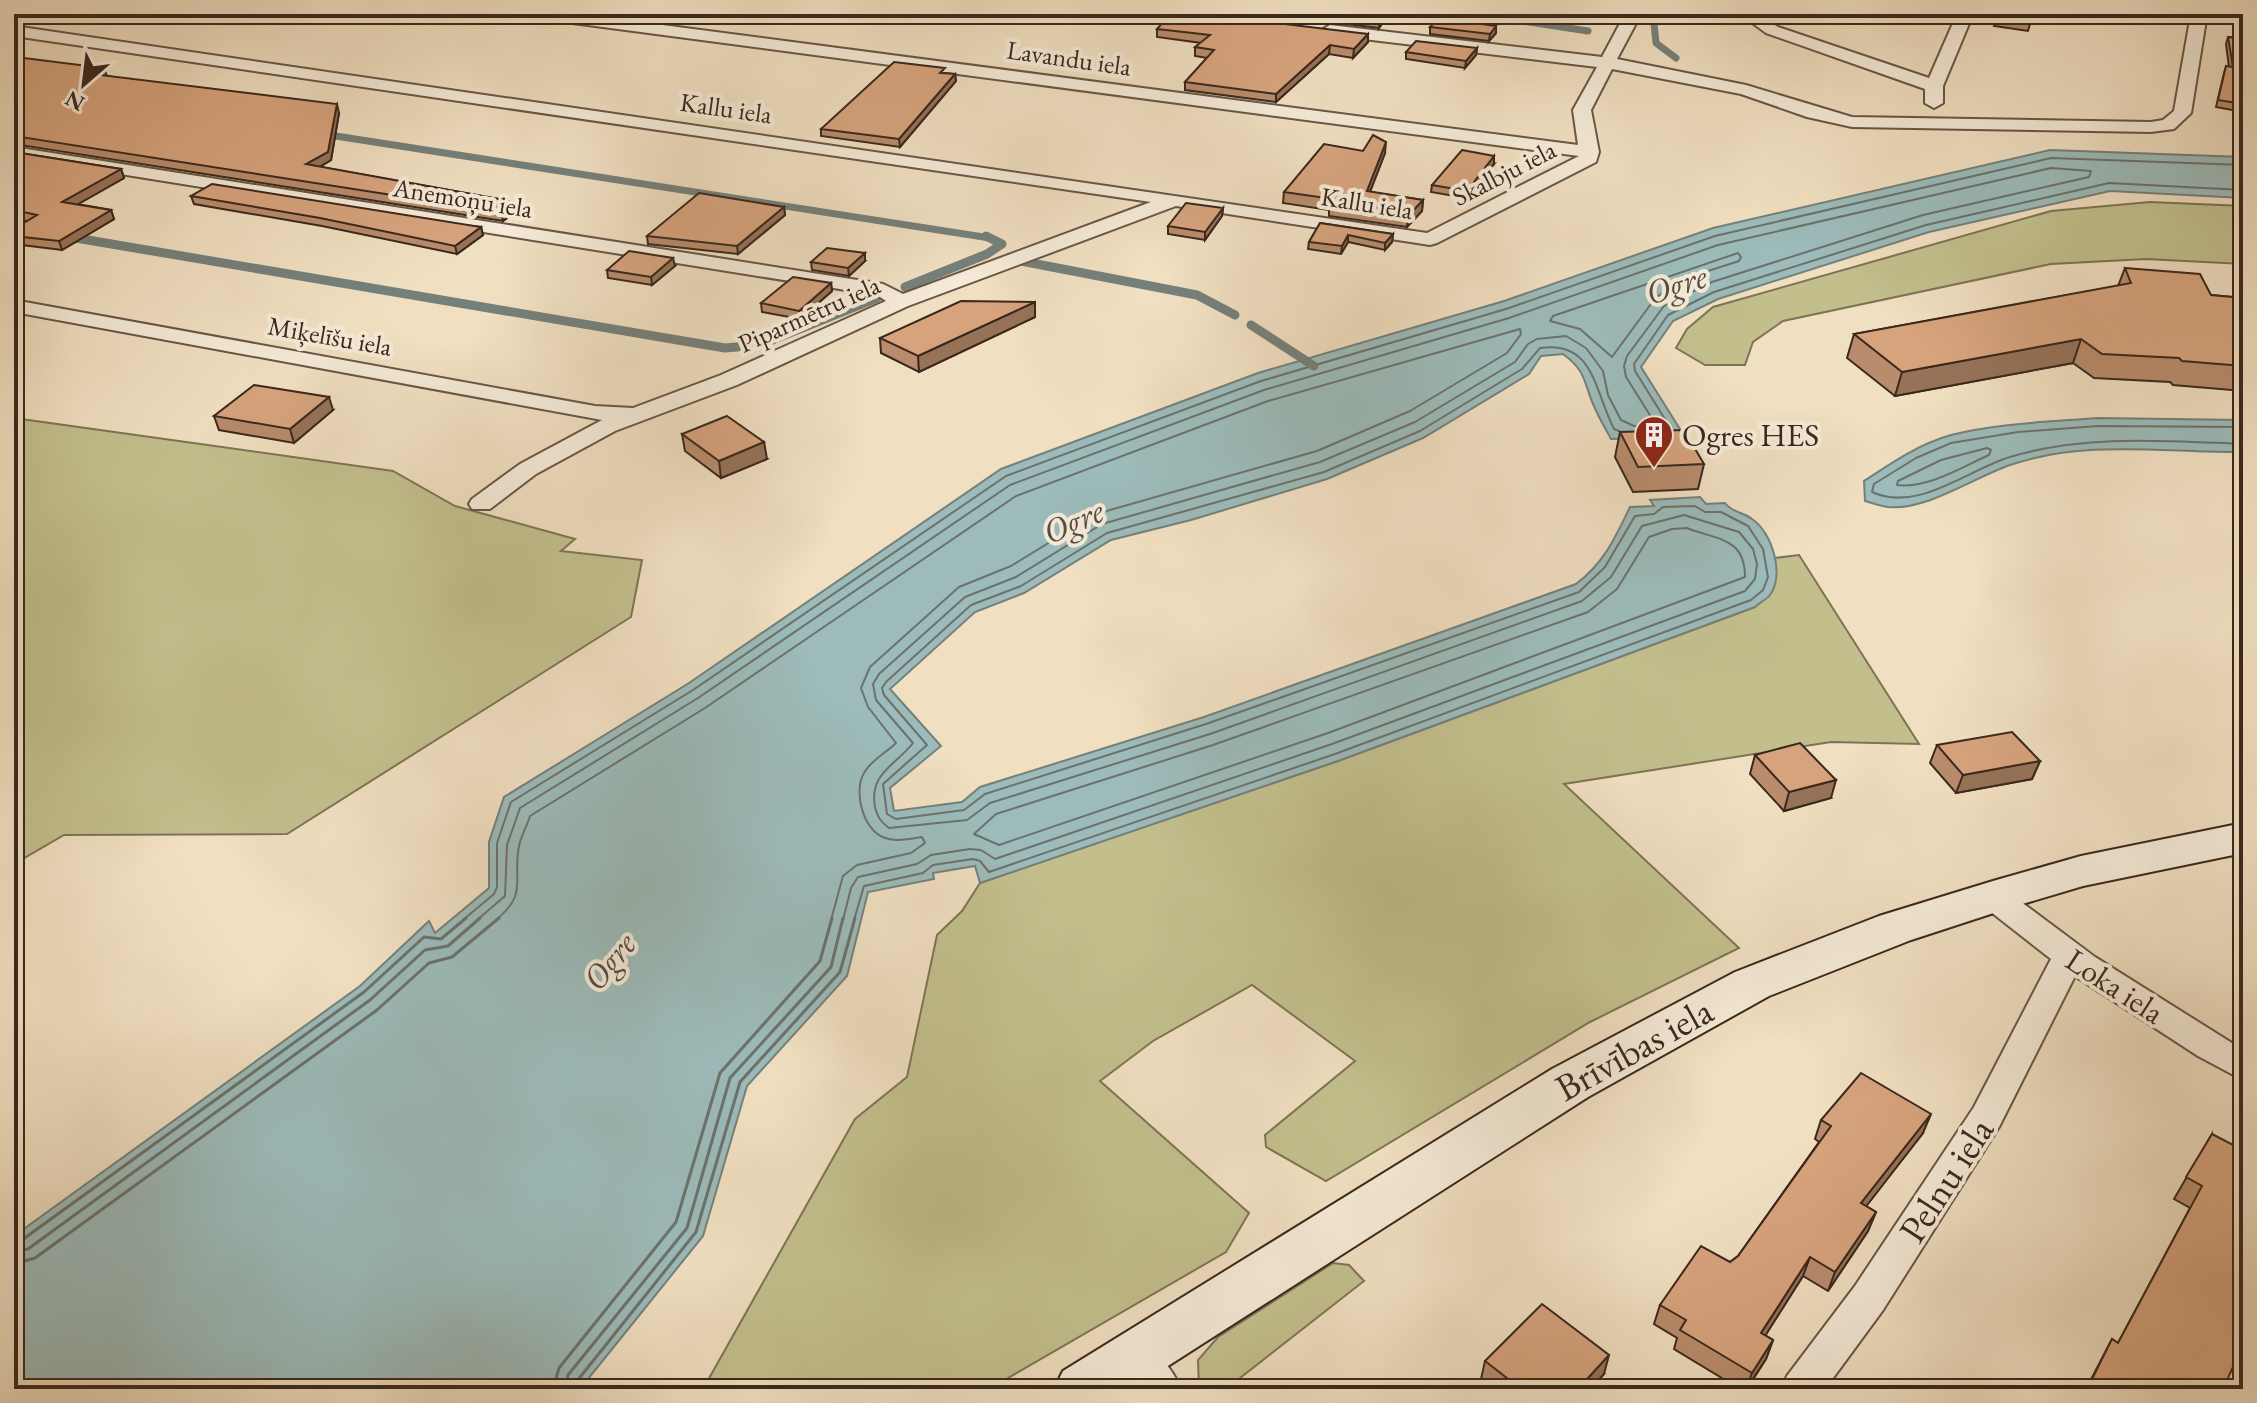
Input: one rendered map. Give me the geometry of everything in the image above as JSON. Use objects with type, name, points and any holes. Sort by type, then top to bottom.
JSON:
[{"type":"main road","name":"Brīvības iela","points":[[1083,1389],[1148,1373],[1570,1083],[1752,984],[1895,928],[1993,897],[2081,871],[2243,838]]},
{"type":"street","name":"Lavandu iela","points":[[542,14],[1590,152]]},
{"type":"street","name":"Skalbju iela","points":[[1430,239],[1589,158],[1582,110],[1633,14]]},
{"type":"street","points":[[1764,14],[1759,22],[1772,30],[1934,86]]},
{"type":"street","points":[[1949,121],[1934,105],[1934,86],[1965,14]]},
{"type":"street","points":[[1314,28],[1607,63],[1720,83],[1852,122],[2162,126],[2174,122],[2182,113],[2199,14]]},
{"type":"street","name":"Kallu iela","points":[[14,31],[1430,239]]},
{"type":"street","name":"Anemoņu iela","points":[[14,152],[883,290],[901,302]]},
{"type":"street","name":"Piparmētru iela","points":[[481,504],[528,469],[559,451],[637,414],[729,380],[901,302],[1173,201]]},
{"type":"street","name":"Miķelīšu iela","points":[[14,306],[595,413],[637,414]]},
{"type":"street","name":"Loka iela","points":[[1993,897],[2068,957],[2243,1067]]},
{"type":"street","name":"Pelnu iela","points":[[1801,1389],[1869,1298],[1987,1117],[2068,957]]},
{"type":"shaded area","points":[[2150,202],[2243,206],[2243,264],[2146,259],[2051,264],[1783,321],[1753,342],[1745,365],[1705,365],[1676,348],[1687,329],[1713,307],[2051,211]]},
{"type":"shaded area","points":[[14,418],[393,471],[455,506],[575,539],[561,551],[642,560],[631,617],[287,834],[64,835],[14,864]]},
{"type":"shaded area","points":[[1799,555],[1919,744],[1831,742],[1564,784],[1739,948],[1590,1022],[1326,1181],[1266,1147],[1265,1135],[1355,1061],[1252,985],[1153,1041],[1100,1081],[1249,1213],[1226,1252],[989,1389],[703,1389],[855,1119],[907,1077],[937,935],[962,911],[980,883],[1338,761],[1755,607],[1772,586],[1775,558]]},
{"type":"shaded area","points":[[1333,1263],[1349,1265],[1364,1281],[1226,1389],[1199,1389],[1198,1360],[1218,1337]]},
{"type":"water","name":"Ogre","points":[[2050,150],[2243,157],[2243,198],[2110,191],[1929,232],[1718,299],[1673,321],[1641,367],[1685,437],[1611,439],[1576,366],[1563,354],[1541,356],[1529,374],[1423,438],[1327,479],[1191,520],[1111,540],[1024,593],[975,612],[890,689],[941,746],[890,788],[894,811],[962,802],[980,787],[1204,717],[1576,584],[1601,559],[1630,507],[1654,506],[1650,500],[1700,497],[1706,504],[1725,503],[1759,525],[1770,543],[1776,566],[1774,587],[1769,596],[1755,607],[1338,761],[980,883],[975,866],[933,873],[934,879],[868,892],[847,976],[747,1086],[703,1236],[580,1389],[14,1389],[14,1236],[360,986],[429,921],[435,933],[489,888],[489,842],[504,797],[689,683],[1001,469],[1258,373],[1504,301],[1713,228]]},
{"type":"water","points":[[2097,418],[2243,420],[2243,452],[2126,449],[2068,452],[2010,465],[1918,504],[1888,507],[1865,501],[1864,481],[1939,439],[2005,425]]},
{"type":"building","points":[[1170,14],[1202,14],[1368,34],[1354,49],[1330,45],[1276,94],[1185,82],[1214,50],[1195,47],[1210,35],[1157,29]]},
{"type":"building","points":[[1335,14],[1384,14],[1380,19]]},
{"type":"building","points":[[1998,14],[2030,14],[2030,24],[1996,19]]},
{"type":"building","points":[[1439,18],[1496,26],[1490,34],[1430,27]]},
{"type":"building","points":[[2228,37],[2243,39],[2243,104],[2218,100],[2226,66],[2233,67]]},
{"type":"building","points":[[1416,41],[1477,48],[1466,61],[1406,52]]},
{"type":"building","points":[[16,57],[104,68],[92,74],[337,104],[328,152],[306,164],[515,202],[501,212],[14,136]]},
{"type":"building","points":[[894,62],[945,68],[940,73],[955,74],[899,139],[821,129]]},
{"type":"building","points":[[1373,135],[1386,142],[1367,191],[1423,200],[1408,216],[1330,205],[1333,199],[1284,192],[1324,144],[1363,151]]},
{"type":"building","points":[[1462,150],[1494,156],[1467,191],[1432,185]]},
{"type":"building","points":[[14,152],[121,169],[62,202],[111,210],[59,241],[14,236],[14,229],[37,215],[14,210]]},
{"type":"building","points":[[212,184],[481,227],[455,246],[191,196]]},
{"type":"building","points":[[699,193],[784,207],[737,246],[647,236]]},
{"type":"building","points":[[1186,203],[1223,208],[1205,232],[1168,226]]},
{"type":"building","points":[[1320,223],[1393,234],[1385,243],[1348,235],[1342,246],[1309,242]]},
{"type":"building","points":[[827,248],[865,253],[848,268],[811,262]]},
{"type":"building","points":[[629,251],[673,258],[651,277],[607,270]]},
{"type":"building","points":[[2125,268],[2200,274],[2211,295],[2243,298],[2243,366],[2182,361],[2179,358],[2102,354],[2081,339],[1902,372],[1854,334],[2131,283]]},
{"type":"building","points":[[793,277],[831,283],[799,311],[761,303]]},
{"type":"building","points":[[961,301],[1035,302],[918,356],[880,338]]},
{"type":"building","points":[[254,385],[329,397],[290,429],[214,416]]},
{"type":"building","points":[[727,416],[764,442],[719,461],[682,434]]},
{"type":"building","points":[[1684,430],[1704,464],[1638,467],[1620,432]]},
{"type":"building","points":[[2012,732],[2040,761],[1963,775],[1937,745]]},
{"type":"building","points":[[1800,743],[1836,780],[1789,792],[1755,755]]},
{"type":"building","points":[[1861,1073],[1931,1114],[1861,1203],[1876,1212],[1835,1272],[1810,1257],[1761,1333],[1773,1340],[1752,1373],[1680,1330],[1686,1320],[1660,1305],[1701,1246],[1730,1262],[1738,1256],[1831,1126],[1821,1120]]},
{"type":"building","points":[[2212,1134],[2243,1150],[2243,1345],[2223,1389],[2087,1389],[2112,1339],[2118,1343],[2202,1186],[2186,1177]]},
{"type":"building","points":[[1542,1304],[1609,1355],[1578,1389],[1521,1389],[1485,1361]]},
{"type":"waterway","points":[[1477,14],[1588,31]]},
{"type":"waterway","points":[[1653,14],[1656,43],[1676,58]]},
{"type":"waterway","points":[[323,134],[990,238]]},
{"type":"waterway","points":[[986,236],[990,238]]},
{"type":"waterway","points":[[76,238],[70,237],[725,348],[760,345],[877,298]]},
{"type":"waterway","points":[[905,287],[987,254],[1002,244],[990,238]]},
{"type":"waterway","points":[[1021,261],[1197,295],[1235,315]]},
{"type":"waterway","points":[[1251,325],[1314,366]]},
{"type":"place","name":"Ogres HES","points":[[1654,469]]}]
